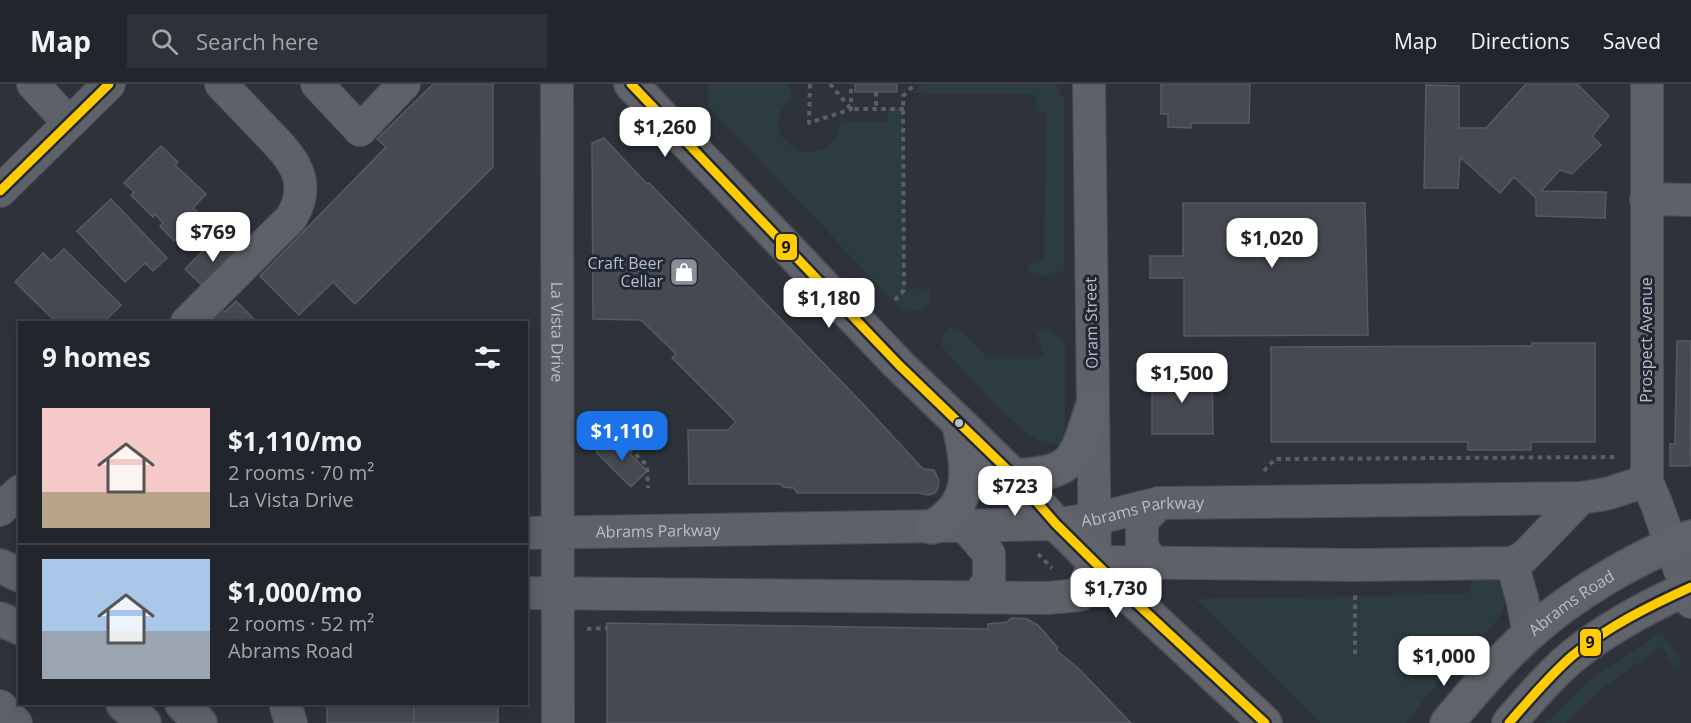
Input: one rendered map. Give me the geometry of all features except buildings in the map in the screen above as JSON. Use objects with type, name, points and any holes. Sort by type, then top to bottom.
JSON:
[{"type":"main road","points":[[631,84],[850,315],[1014,476],[1056,524],[1265,723]]},
{"type":"main road","points":[[1014,476],[1050,473],[1067,465],[1079,446],[1092,408]]},
{"type":"main road","points":[[932,527],[952,513],[959,503],[965,484],[967,460],[959,424]]},
{"type":"main road","name":"Abrams Road","points":[[1448,723],[1479,685],[1529,634],[1565,606],[1616,573],[1680,541]]},
{"type":"main road","points":[[0,566],[18,574]]},
{"type":"main road","points":[[1509,723],[1542,685],[1594,640],[1664,599],[1689,593]]},
{"type":"main road","points":[[0,595],[18,603]]},
{"type":"main road","points":[[0,619],[18,627]]},
{"type":"main road","points":[[124,705],[144,723]]},
{"type":"main road","points":[[183,705],[200,723]]},
{"type":"street","points":[[33,84],[69,123]]},
{"type":"street","points":[[0,191],[109,84]]},
{"type":"street","points":[[188,321],[291,218],[297,207],[300,193],[300,180],[291,157],[221,84]]},
{"type":"street","points":[[317,84],[360,130],[404,84]]},
{"type":"street","name":"La Vista Drive","points":[[557,84],[558,723]]},
{"type":"street","name":"Oram Street","points":[[1089,84],[1095,562]]},
{"type":"street","name":"Prospect Avenue","points":[[1647,84],[1647,481],[1657,505],[1680,541],[1689,593]]},
{"type":"street","points":[[1646,199],[1691,200]]},
{"type":"street","name":"Abrams Parkway","points":[[528,533],[1056,524],[1095,519],[1159,503],[1581,498],[1606,494],[1647,481]]},
{"type":"street","points":[[0,510],[18,493]]},
{"type":"street","points":[[528,592],[1047,598],[1080,595],[1095,562],[1355,565],[1512,563],[1524,557],[1581,498]]},
{"type":"street","points":[[1155,564],[1142,548],[1142,521],[1159,503]]},
{"type":"street","points":[[965,526],[989,554],[989,581],[977,597]]},
{"type":"street","points":[[1512,563],[1529,634]]},
{"type":"street","points":[[0,706],[16,723]]},
{"type":"path","points":[[810,84],[809,123],[851,109],[904,109]]},
{"type":"path","points":[[830,84],[851,109]]},
{"type":"path","points":[[851,84],[851,109]]},
{"type":"path","points":[[895,300],[904,290],[903,96],[915,84]]},
{"type":"path","points":[[876,93],[876,109]]},
{"type":"path","points":[[596,417],[647,465],[648,488]]},
{"type":"path","points":[[1258,478],[1275,459],[1620,457]]},
{"type":"path","points":[[1032,548],[1057,573]]},
{"type":"path","points":[[1355,565],[1355,654]]},
{"type":"path","points":[[583,629],[607,628]]},
{"type":"shaded area","points":[[708,84],[790,84],[790,100],[780,114],[779,128],[785,140],[795,148],[808,152],[822,150],[833,140],[841,121],[888,122],[888,108],[904,108],[906,288],[928,289],[931,292],[931,298],[927,306],[919,310],[903,311],[708,106]]},
{"type":"shaded area","points":[[922,84],[1056,84],[1064,99],[1064,270],[1046,276],[1032,274],[1028,271],[1031,263],[1044,258],[1046,112],[1036,111],[1036,95],[912,93]]},
{"type":"shaded area","points":[[951,328],[959,329],[987,357],[1046,357],[1037,335],[1042,331],[1052,333],[1065,343],[1065,428],[1061,443],[1047,444],[1035,438],[992,401],[941,346],[943,333]]},
{"type":"shaded area","points":[[1461,574],[1497,577],[1501,580],[1506,589],[1503,610],[1493,625],[1456,663],[1406,723],[1320,723],[1195,599],[1465,594],[1469,591],[1471,582]]},
{"type":"shaded area","points":[[1662,632],[1680,660],[1681,665],[1678,668],[1674,668],[1662,646],[1604,687],[1566,723],[1546,723],[1590,679]]},
{"type":"transit line","name":"9","points":[[0,191],[109,84]]},
{"type":"transit line","name":"9","points":[[631,84],[899,365],[1014,476],[1056,524],[1133,600],[1265,723]]},
{"type":"transit line","name":"9","points":[[1509,723],[1539,688],[1585,645],[1629,618],[1691,587]]},
{"type":"place","name":"Craft Beer Cellar","points":[[684,272]]}]
